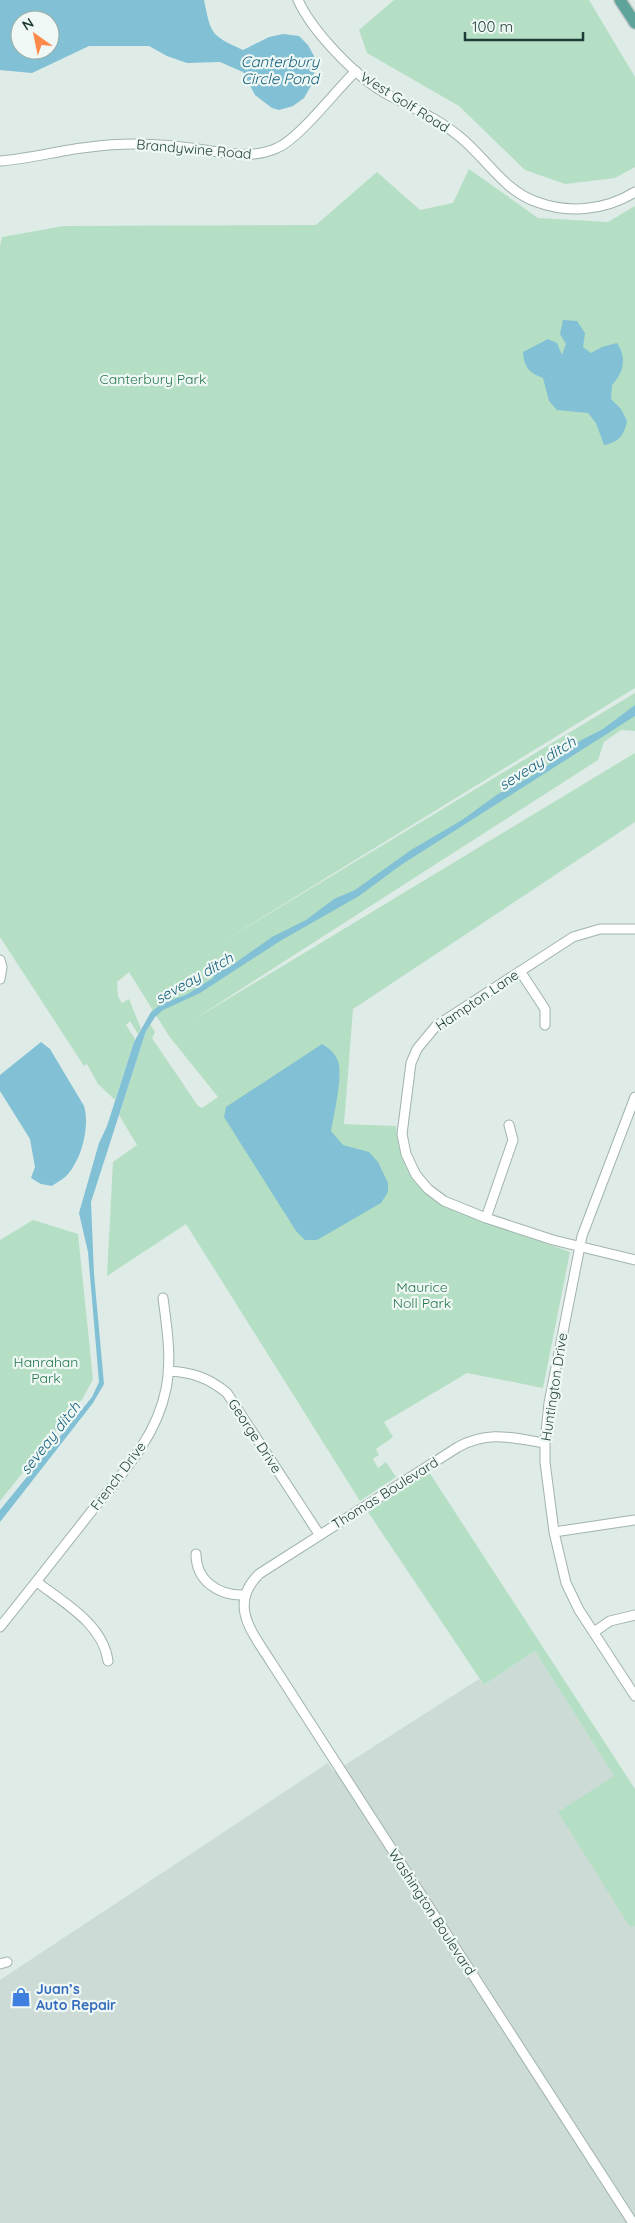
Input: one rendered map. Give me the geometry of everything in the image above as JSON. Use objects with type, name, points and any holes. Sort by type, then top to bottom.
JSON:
[{"type":"main road","points":[[620,0],[635,23]]},
{"type":"street","name":"West Golf Road","points":[[298,0],[313,23],[356,71],[386,93],[436,119],[477,152],[508,185],[534,202],[560,208],[589,208],[605,205],[635,192]]},
{"type":"street","name":"Brandywine Road","points":[[0,161],[91,146],[138,143],[185,147],[242,156],[262,154],[278,148],[291,139],[356,71]]},
{"type":"street","name":"Hampton Lane","points":[[635,929],[615,928],[589,931],[573,937],[436,1026],[417,1049],[408,1075],[402,1134],[411,1166],[423,1184],[444,1201],[486,1218],[579,1248],[635,1260]]},
{"type":"street","points":[[0,960],[2,967],[0,979]]},
{"type":"street","points":[[520,971],[545,1009],[545,1025]]},
{"type":"street","name":"Huntington Drive","points":[[635,1097],[588,1217],[579,1248],[549,1403],[545,1444],[545,1462],[554,1532],[566,1583],[579,1610],[635,1696]]},
{"type":"street","points":[[486,1218],[513,1140],[509,1125]]},
{"type":"street","name":"French Drive","points":[[0,1627],[136,1456],[148,1438],[162,1405],[168,1371],[168,1342],[163,1298]]},
{"type":"street","name":"George Drive","points":[[168,1371],[196,1374],[214,1382],[227,1393],[319,1534]]},
{"type":"street","name":"Thomas Boulevard","points":[[244,1596],[250,1583],[259,1574],[319,1534],[467,1442],[487,1436],[499,1436],[545,1444]]},
{"type":"street","points":[[554,1532],[635,1520]]},
{"type":"street","points":[[196,1554],[197,1569],[212,1587],[222,1592],[244,1596]]},
{"type":"street","points":[[37,1582],[92,1626],[106,1647],[108,1661]]},
{"type":"street","name":"Washington Boulevard","points":[[244,1596],[243,1606],[248,1626],[633,2223]]},
{"type":"street","points":[[594,1632],[610,1622],[635,1615]]},
{"type":"shaded area","points":[[535,1651],[614,1776],[630,1927],[635,1926],[635,2223],[0,2223],[0,1980],[328,1763],[334,1772],[479,1679],[484,1685]]},
{"type":"green space","points":[[394,0],[589,0],[635,77],[635,167],[615,178],[565,184],[525,170],[459,106],[367,53],[359,30]]},
{"type":"green space","points":[[469,169],[538,218],[608,222],[635,206],[635,688],[217,945],[635,693],[635,731],[621,730],[604,742],[598,760],[193,1020],[635,753],[635,822],[353,1009],[344,1124],[396,1126],[400,1149],[406,1167],[426,1193],[455,1211],[570,1252],[543,1388],[467,1373],[384,1422],[393,1437],[376,1449],[379,1455],[373,1459],[378,1468],[386,1462],[396,1477],[360,1501],[186,1224],[107,1276],[113,1162],[137,1145],[119,1115],[146,1031],[150,1024],[155,1032],[152,1038],[198,1106],[202,1108],[218,1097],[169,1036],[129,972],[117,982],[118,997],[122,1003],[129,999],[141,1029],[138,1034],[130,1021],[126,1025],[135,1039],[115,1100],[98,1084],[87,1064],[84,1066],[0,937],[0,246],[2,237],[64,226],[316,225],[377,172],[420,210],[453,203]]},
{"type":"green space","name":"Hanrahan Park","points":[[33,1220],[78,1234],[93,1379],[83,1398],[0,1501],[0,1240]]},
{"type":"green space","points":[[429,1472],[635,1789],[635,1926],[630,1927],[558,1812],[614,1776],[535,1651],[484,1685],[368,1512]]},
{"type":"water","name":"Canterbury Circle Pond","points":[[0,0],[204,0],[211,27],[218,37],[224,41],[243,50],[269,37],[283,34],[299,36],[308,45],[314,56],[315,69],[312,84],[304,98],[293,106],[279,110],[272,108],[255,95],[243,72],[220,62],[187,63],[167,56],[149,46],[89,46],[60,60],[60,10],[10,10],[10,60],[59,60],[32,73],[0,70]]},
{"type":"water","points":[[563,320],[577,321],[585,333],[583,347],[591,353],[602,347],[617,343],[620,349],[623,365],[612,385],[611,399],[621,409],[627,421],[620,438],[614,442],[604,445],[596,423],[588,413],[557,410],[549,401],[543,378],[531,372],[526,366],[523,352],[548,339],[557,343],[562,355],[566,344],[560,334]]},
{"type":"water","points":[[635,705],[635,716],[401,865],[359,896],[280,941],[200,993],[163,1010],[155,1017],[146,1031],[91,1202],[94,1274],[104,1384],[93,1403],[0,1522],[0,1510],[92,1397],[99,1382],[88,1252],[79,1213],[99,1143],[107,1126],[134,1042],[151,1012],[163,1003],[186,995],[213,978],[216,972],[228,968],[272,937],[306,920],[334,899],[355,890],[411,850],[462,820],[498,794],[532,776],[547,766],[568,747],[603,729]]},
{"type":"water","points":[[41,1042],[50,1049],[84,1106],[86,1114],[84,1142],[81,1151],[66,1176],[52,1186],[41,1184],[31,1178],[35,1167],[30,1139],[0,1091],[0,1075]]},
{"type":"water","points":[[322,1044],[335,1056],[339,1068],[338,1095],[331,1131],[343,1145],[369,1152],[378,1162],[388,1183],[388,1192],[381,1203],[317,1240],[305,1240],[296,1231],[224,1117],[226,1107]]},
{"type":"place","name":"Juan’s Auto Repair","points":[[21,1997]]},
{"type":"park label","name":"Canterbury Park","points":[[153,379]]},
{"type":"park label","name":"Maurice Noll Park","points":[[422,1295]]},
{"type":"water label","name":"seveay ditch","points":[[537,763]]},
{"type":"water label","name":"seveay ditch","points":[[194,978]]},
{"type":"water label","name":"seveay ditch","points":[[50,1438]]}]
